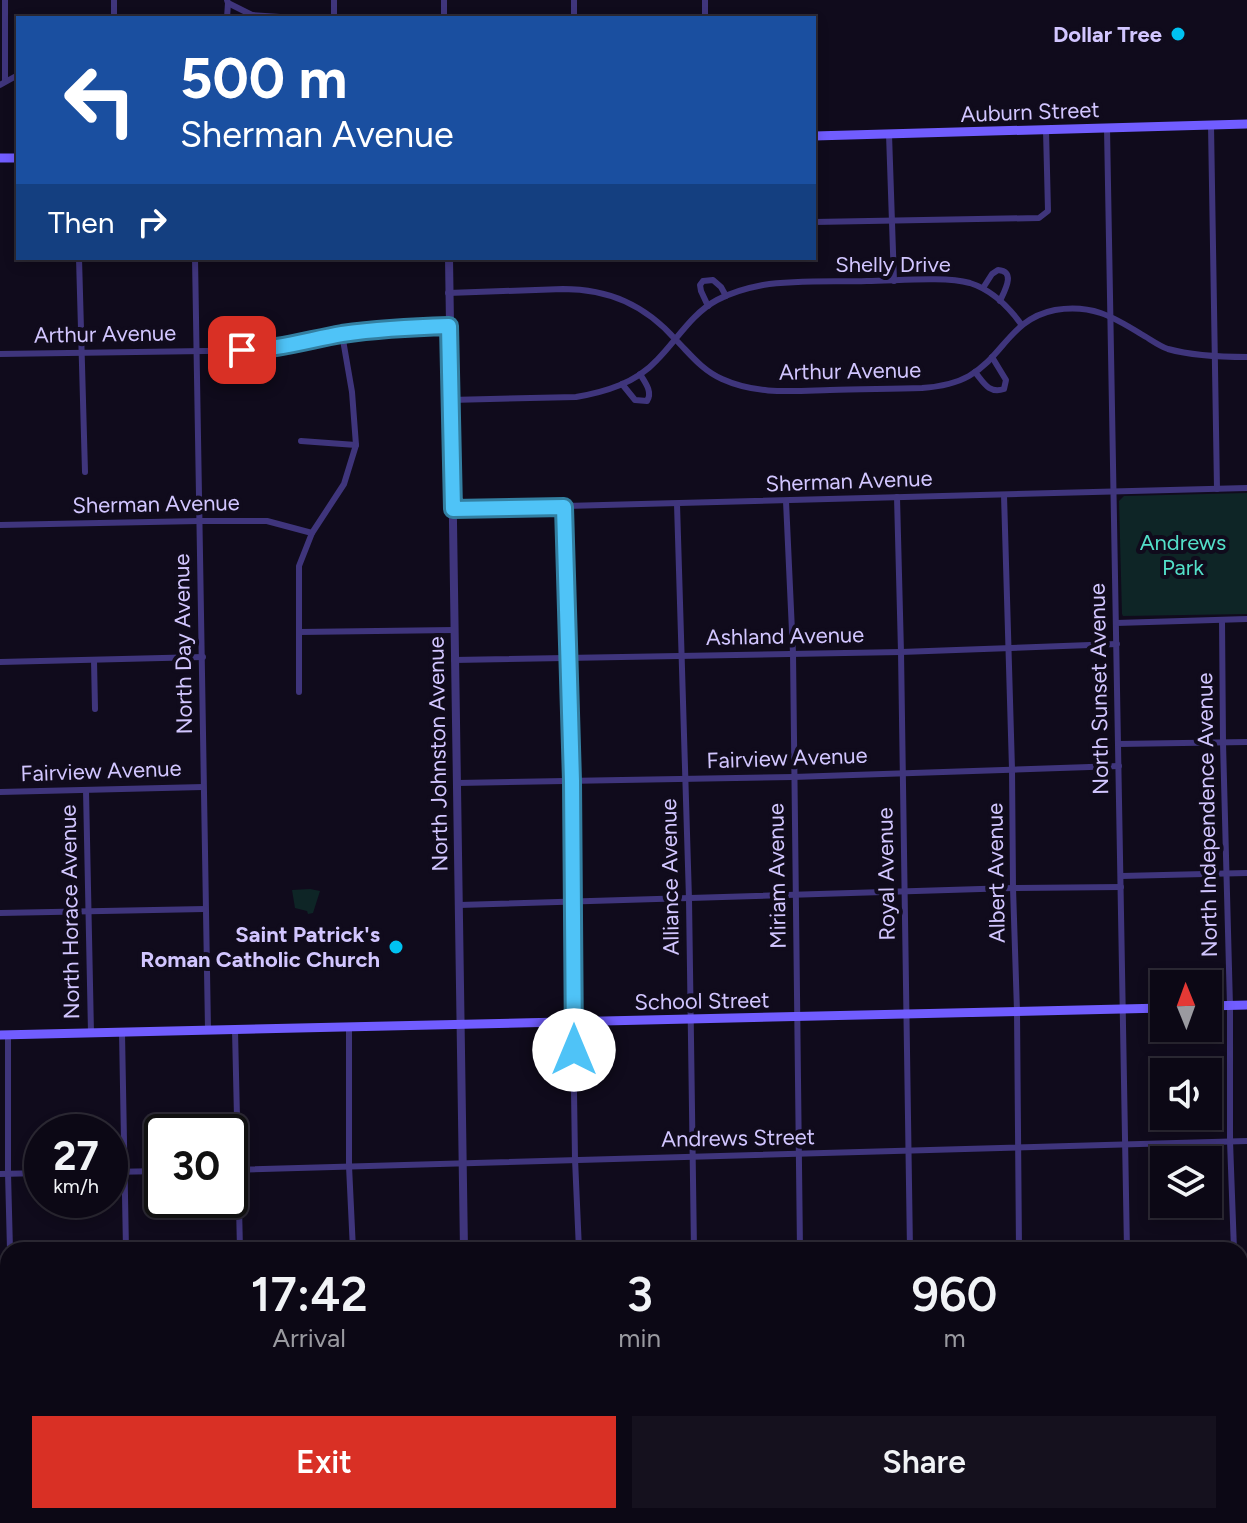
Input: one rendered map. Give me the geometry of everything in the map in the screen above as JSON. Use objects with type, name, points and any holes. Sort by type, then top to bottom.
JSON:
[{"type":"main road","name":"Auburn Street","points":[[816,136],[1247,124]]},
{"type":"main road","points":[[1222,1006],[1247,1005]]},
{"type":"main road","name":"School Street","points":[[4,1035],[1150,1008]]},
{"type":"street","points":[[3,83],[5,0]]},
{"type":"street","points":[[228,1],[252,15]]},
{"type":"street","points":[[249,16],[266,16]]},
{"type":"street","points":[[1211,125],[1217,489]]},
{"type":"street","name":"North Sunset Avenue","points":[[1107,128],[1127,1242]]},
{"type":"street","points":[[816,222],[1039,218],[1047,213],[1048,205],[1046,130]]},
{"type":"street","points":[[889,134],[894,281]]},
{"type":"street","points":[[79,260],[85,472]]},
{"type":"street","name":"North Day Avenue","points":[[195,260],[208,1030]]},
{"type":"street","name":"North Johnston Avenue","points":[[449,260],[464,1242]]},
{"type":"street","points":[[983,288],[998,270],[1007,272],[1008,279],[1000,301]]},
{"type":"street","points":[[708,306],[701,291],[703,281],[713,280],[726,296]]},
{"type":"street","name":"Shelly Drive","points":[[450,400],[576,397],[622,384],[656,362],[675,338],[708,306],[742,289],[768,284],[956,281],[983,288],[1008,307],[1021,324]]},
{"type":"street","name":"Arthur Avenue","points":[[448,293],[563,289],[598,292],[637,307],[675,338],[706,370],[725,381],[774,392],[922,388],[957,381],[975,372],[992,357],[1021,324],[1046,313],[1067,309],[1111,315],[1166,348],[1215,357],[1247,357]]},
{"type":"street","name":"Arthur Avenue","points":[[0,354],[265,350],[342,334],[449,326]]},
{"type":"street","points":[[299,692],[299,566],[312,533],[344,484],[356,445],[352,392],[342,334]]},
{"type":"street","points":[[975,372],[989,389],[1004,389],[1006,380],[992,357]]},
{"type":"street","points":[[622,384],[635,400],[647,401],[648,389],[640,374]]},
{"type":"street","points":[[301,441],[356,445]]},
{"type":"street","name":"Sherman Avenue","points":[[453,509],[1247,488]]},
{"type":"street","name":"Albert Avenue","points":[[1004,495],[1017,1011],[1019,1242]]},
{"type":"street","name":"Royal Avenue","points":[[897,497],[910,1242]]},
{"type":"street","name":"Miriam Avenue","points":[[786,501],[793,653],[800,1242]]},
{"type":"street","name":"Alliance Avenue","points":[[677,504],[689,899],[694,1242]]},
{"type":"street","points":[[564,507],[572,781],[573,1023],[579,1242]]},
{"type":"street","name":"Sherman Avenue","points":[[0,525],[267,521],[312,533]]},
{"type":"street","points":[[1116,623],[1247,619]]},
{"type":"street","name":"North Independence Avenue","points":[[1222,620],[1234,1242]]},
{"type":"street","points":[[299,632],[454,630]]},
{"type":"street","name":"Ashland Avenue","points":[[454,660],[901,652],[1117,644]]},
{"type":"street","points":[[0,662],[203,657]]},
{"type":"street","points":[[94,660],[95,709]]},
{"type":"street","points":[[1118,744],[1247,742]]},
{"type":"street","name":"Fairview Avenue","points":[[457,783],[793,777],[1119,766]]},
{"type":"street","name":"Fairview Avenue","points":[[0,792],[203,787]]},
{"type":"street","name":"North Horace Avenue","points":[[86,790],[91,1033]]},
{"type":"street","points":[[1121,876],[1247,873]]},
{"type":"street","points":[[459,905],[1121,887]]},
{"type":"street","points":[[0,913],[205,909]]},
{"type":"street","points":[[349,1028],[353,1242]]},
{"type":"street","points":[[235,1030],[237,1114]]},
{"type":"street","points":[[122,1033],[124,1114]]},
{"type":"street","points":[[4,1035],[4,1174],[9,1242]]},
{"type":"street","name":"Andrews Street","points":[[248,1170],[1247,1141]]},
{"type":"street","points":[[4,1174],[24,1173]]},
{"type":"street","points":[[126,1218],[126,1242]]},
{"type":"street","points":[[240,1218],[240,1242]]},
{"type":"green space","name":"Andrews Park","points":[[1247,493],[1247,614],[1123,616],[1119,501],[1124,496]]},
{"type":"green space","points":[[292,890],[320,891],[313,913],[308,914],[295,908]]},
{"type":"place","name":"Dollar Tree","points":[[1178,34]]},
{"type":"place","name":"Saint Patrick's Roman Catholic Church","points":[[396,947]]},
{"type":"route","points":[[242,350],[265,350],[342,334],[391,328],[449,326],[453,509],[564,507],[572,781],[574,1050]]}]
